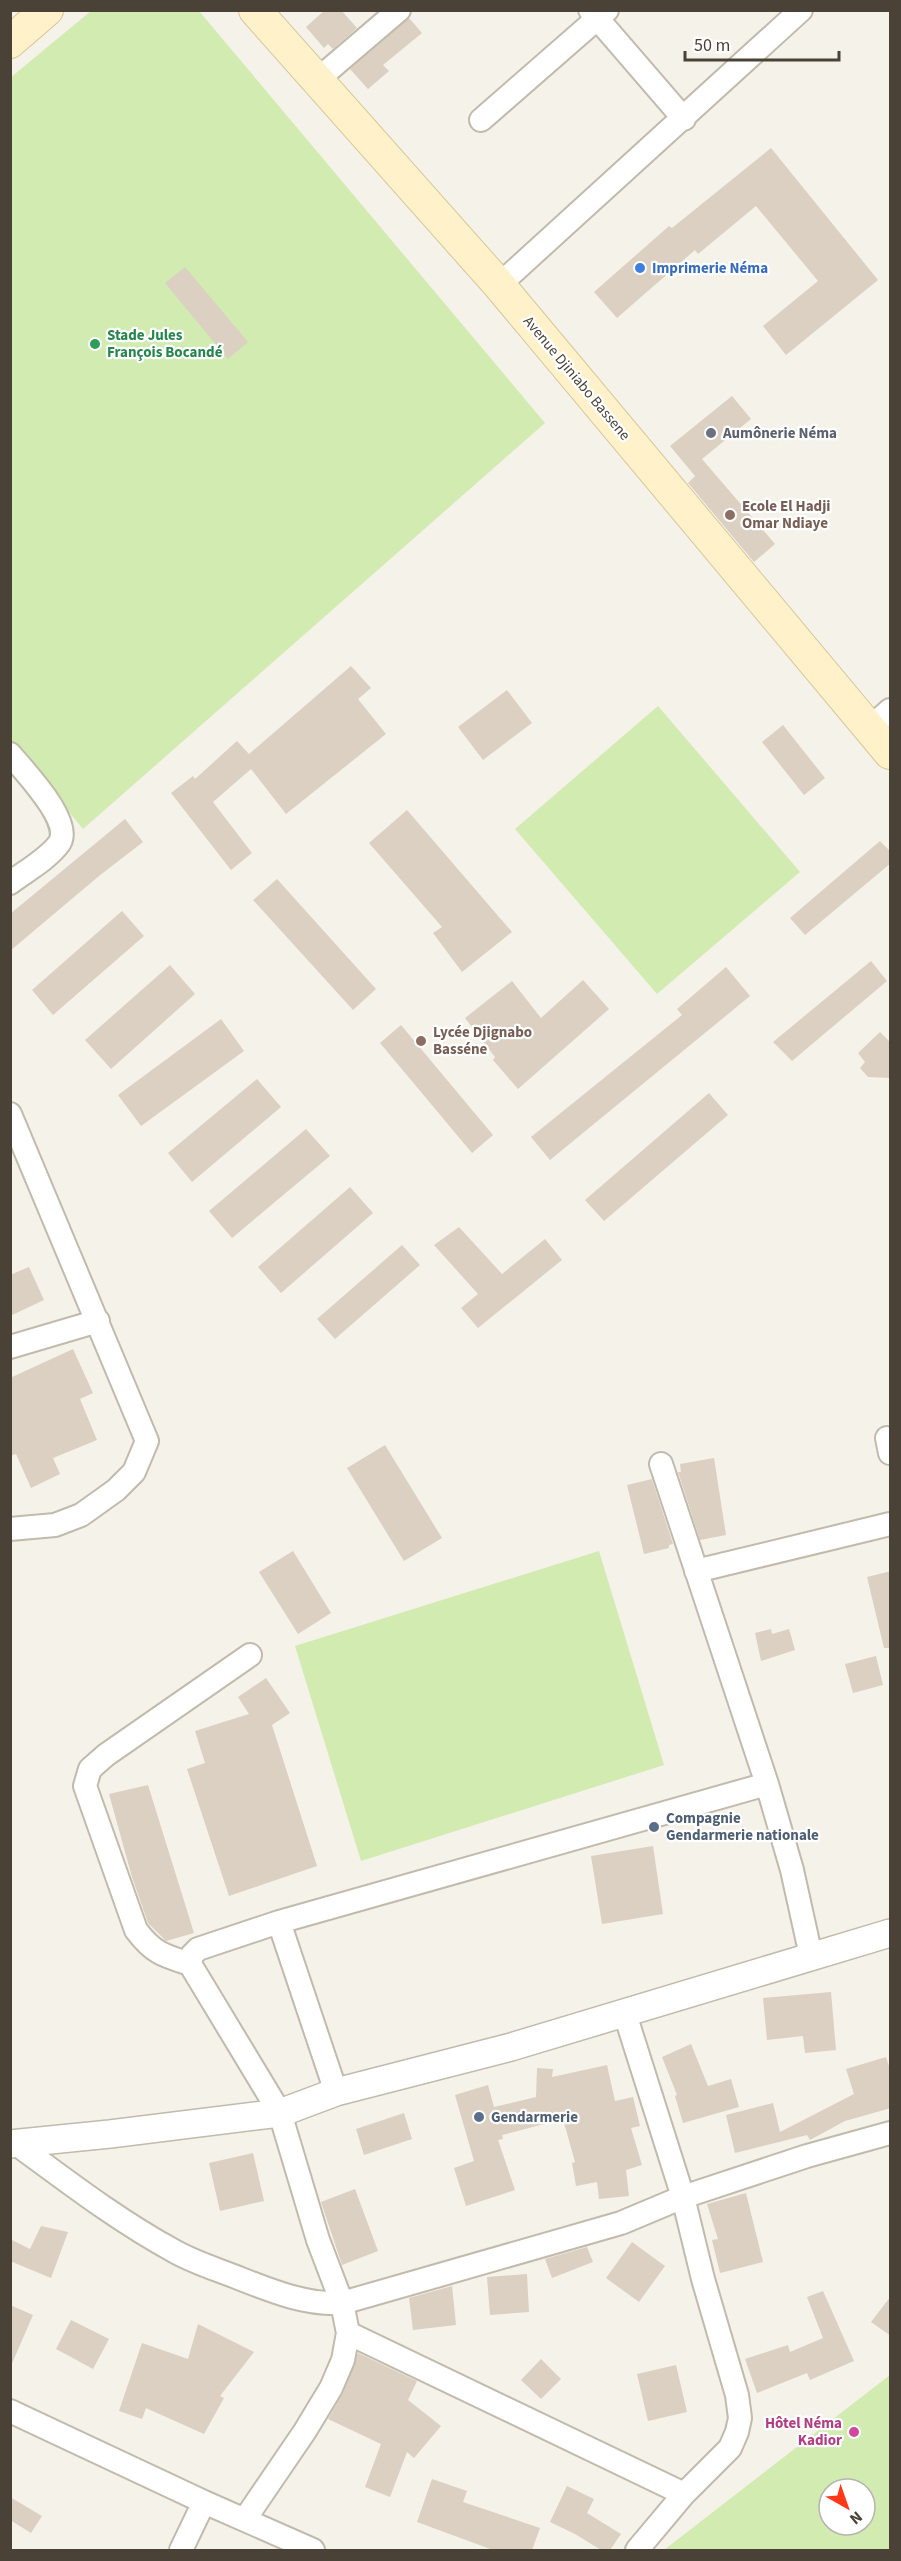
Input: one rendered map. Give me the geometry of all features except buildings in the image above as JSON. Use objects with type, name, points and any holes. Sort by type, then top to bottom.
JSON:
[{"type":"main road","points":[[10,42],[47,10]]},
{"type":"main road","name":"Avenue Djiniabo Bassene","points":[[255,10],[880,719],[891,753]]},
{"type":"street","points":[[317,80],[399,10]]},
{"type":"street","points":[[499,285],[684,119],[801,10]]},
{"type":"street","points":[[481,120],[598,13],[684,119]]},
{"type":"street","points":[[10,754],[52,807],[61,823],[62,839],[59,844],[10,883]]},
{"type":"street","points":[[10,1114],[147,1441],[134,1472],[116,1490],[81,1515],[55,1525],[10,1529]]},
{"type":"street","points":[[10,1347],[98,1321]]},
{"type":"street","points":[[661,1464],[767,1784],[792,1869],[812,1956]]},
{"type":"street","points":[[696,1571],[891,1524]]},
{"type":"street","points":[[245,2519],[331,2388],[343,2360],[348,2333],[342,2303],[318,2240],[280,2114],[190,1965],[161,1956],[147,1945],[136,1930],[85,1786],[90,1769],[106,1755],[250,1655]]},
{"type":"street","points":[[190,1965],[192,1955],[198,1949],[279,1922],[767,1784]]},
{"type":"street","points":[[279,1922],[336,2091]]},
{"type":"street","points":[[13,2144],[280,2114],[336,2091],[511,2047],[891,1933]]},
{"type":"street","points":[[625,2014],[683,2197],[703,2279],[737,2395],[740,2418],[730,2448],[684,2494],[637,2550]]},
{"type":"street","points":[[13,2144],[112,2214],[176,2252],[266,2289],[309,2302],[342,2303],[621,2223],[683,2197],[807,2156],[891,2133]]},
{"type":"street","points":[[348,2333],[684,2494]]},
{"type":"street","points":[[10,2411],[204,2502],[313,2550]]},
{"type":"street","points":[[181,2550],[204,2502]]},
{"type":"green space","points":[[91,11],[199,11],[545,423],[83,829],[11,742],[10,78]]},
{"type":"green space","points":[[658,706],[800,872],[657,994],[515,829]]},
{"type":"green space","points":[[599,1551],[664,1765],[361,1861],[295,1646]]},
{"type":"green space","name":"Hôtel Néma Kadior","points":[[890,2375],[890,2550],[664,2550]]},
{"type":"place","name":"Imprimerie Néma","points":[[640,268]]},
{"type":"place","name":"Stade Jules François Bocandé","points":[[95,344]]},
{"type":"place","name":"Aumônerie Néma","points":[[711,433]]},
{"type":"place","name":"Ecole El Hadji Omar Ndiaye","points":[[730,515]]},
{"type":"place","name":"Lycée Djignabo Basséne","points":[[421,1041]]},
{"type":"place","name":"Compagnie Gendarmerie nationale","points":[[654,1827]]},
{"type":"place","name":"Gendarmerie","points":[[479,2117]]},
{"type":"place","name":"Hôtel Néma Kadior","points":[[854,2432]]}]
